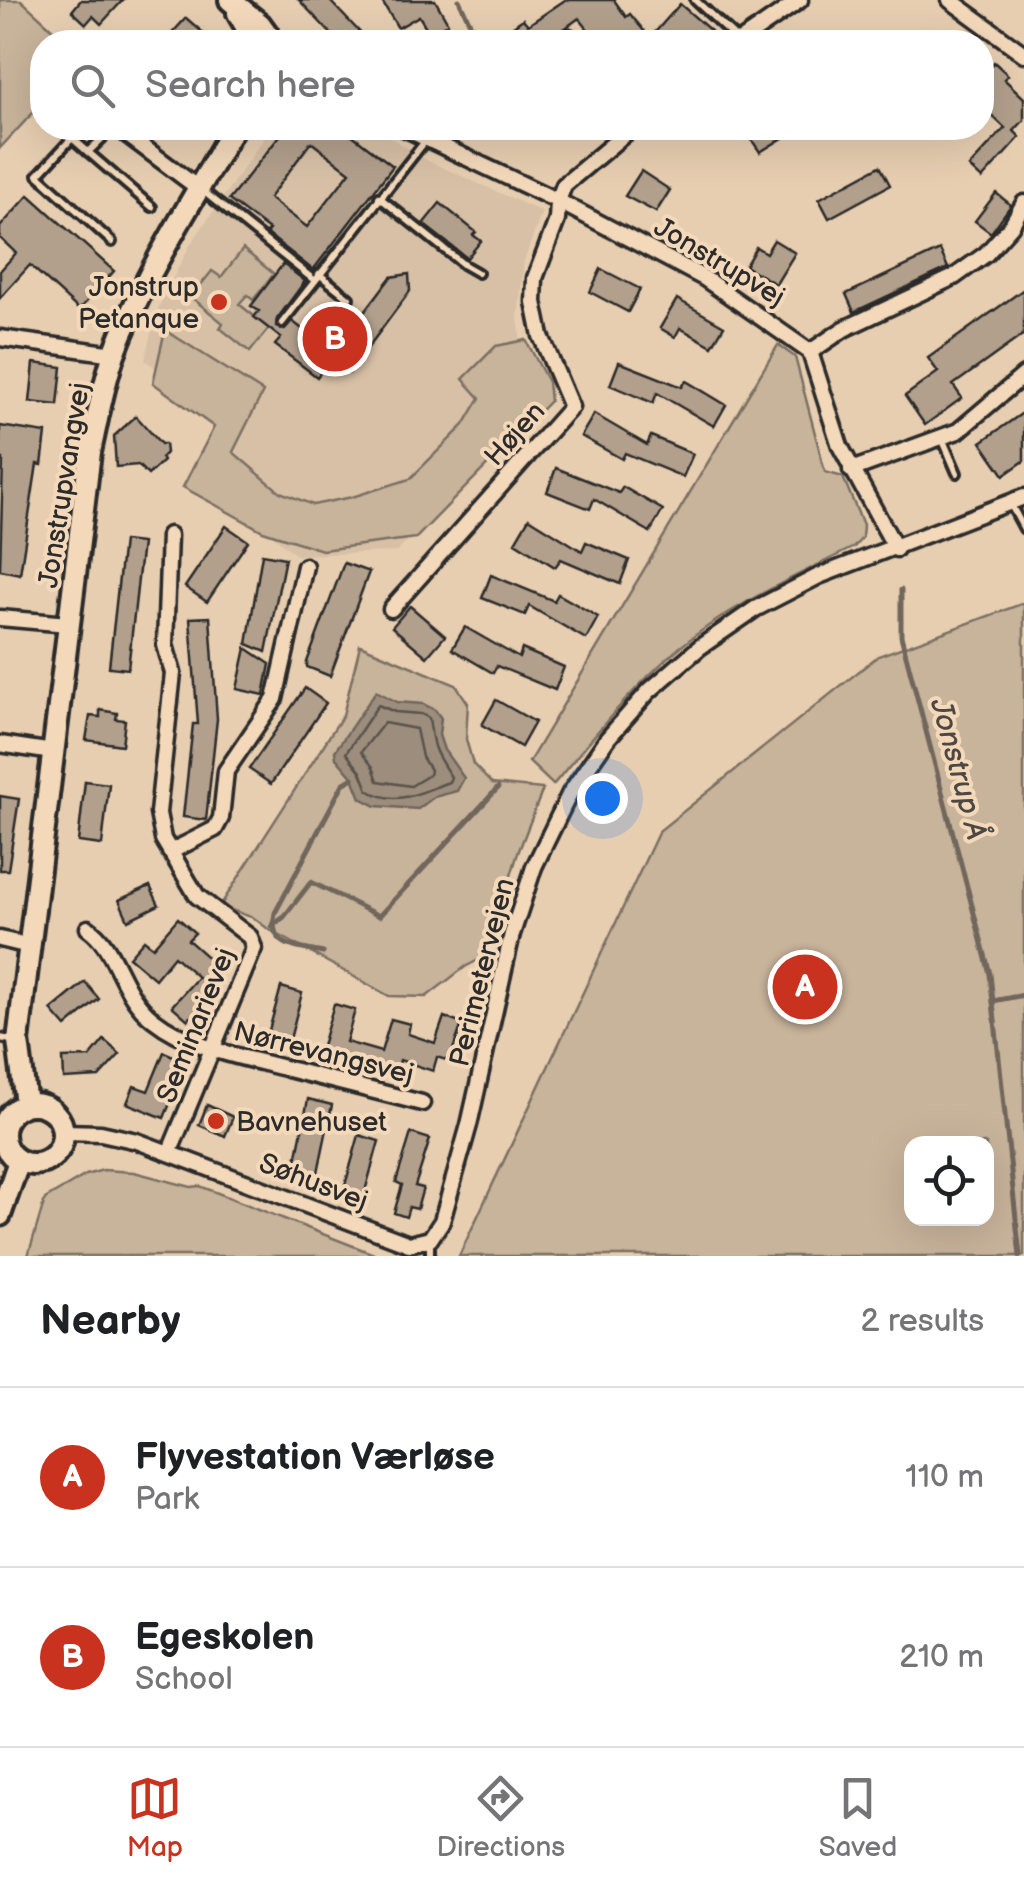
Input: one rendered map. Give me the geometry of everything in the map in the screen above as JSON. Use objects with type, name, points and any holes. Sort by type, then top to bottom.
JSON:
[{"type":"street","points":[[757,30],[800,0]]},
{"type":"street","points":[[950,0],[991,30]]},
{"type":"street","points":[[233,3],[248,30]]},
{"type":"street","points":[[233,3],[264,30]]},
{"type":"street","points":[[994,32],[1024,54]]},
{"type":"street","points":[[132,140],[198,188]]},
{"type":"street","name":"Jonstrupvangvej","points":[[26,1104],[9,1039],[29,946],[90,452],[114,354],[198,188],[229,140]]},
{"type":"street","name":"Jonstrupvej","points":[[426,140],[558,201],[704,278],[810,352]]},
{"type":"street","points":[[558,201],[564,186],[618,140]]},
{"type":"street","name":"Højen","points":[[391,610],[571,407],[542,336],[534,302],[535,278],[556,220],[558,201]]},
{"type":"street","points":[[896,549],[851,470],[810,352],[844,329],[954,277],[986,254],[1024,204]]},
{"type":"street","points":[[0,338],[114,354]]},
{"type":"street","points":[[851,470],[958,431],[1024,375]]},
{"type":"street","name":"Perimetervejen","points":[[430,1239],[442,1221],[512,934],[534,868],[570,793],[608,738],[649,691],[700,647],[754,609],[819,576],[1017,501]]},
{"type":"street","name":"Seminarievej","points":[[169,535],[165,645],[173,673],[158,813],[163,839],[196,896],[254,942],[214,1050],[170,1151]]},
{"type":"street","points":[[170,852],[215,828],[221,818],[226,771],[275,699],[304,566]]},
{"type":"street","points":[[0,618],[68,624]]},
{"type":"street","points":[[0,744],[53,752]]},
{"type":"street","name":"Nørrevangsvej","points":[[88,928],[103,938],[125,988],[168,1028],[214,1050],[422,1103]]},
{"type":"street","points":[[0,939],[29,946]]},
{"type":"street","points":[[26,1104],[52,1110],[64,1132],[60,1148],[50,1160],[34,1164],[18,1161],[7,1150],[3,1134],[7,1118],[26,1104]]},
{"type":"street","name":"Søhusvej","points":[[64,1132],[102,1134],[170,1151],[409,1244],[430,1239]]},
{"type":"street","points":[[0,1215],[18,1161]]},
{"type":"lane","points":[[695,0],[727,30]]},
{"type":"lane","points":[[70,140],[38,174],[112,242]]},
{"type":"lane","points":[[74,140],[152,207]]},
{"type":"lane","points":[[88,152],[102,140]]},
{"type":"lane","points":[[282,324],[426,140]]},
{"type":"lane","points":[[198,188],[349,298]]},
{"type":"lane","points":[[379,197],[478,273]]},
{"type":"lane","points":[[942,437],[956,473]]},
{"type":"lane","points":[[1017,501],[1024,529]]},
{"type":"lane","points":[[430,1239],[430,1256]]},
{"type":"shaded area","points":[[0,0],[21,0],[54,30],[30,30],[30,116],[0,148]]},
{"type":"shaded area","points":[[263,140],[394,140],[428,161],[542,212],[524,261],[518,318],[529,410],[397,552],[296,555],[195,470],[224,421],[145,360],[155,314],[190,245]]},
{"type":"shaded area","name":"Jonstrup Petanque","points":[[243,249],[274,274],[253,300],[247,295],[239,304],[269,328],[250,352],[191,297],[212,271],[221,277]]},
{"type":"shaded area","points":[[165,330],[263,392],[233,452],[280,492],[313,505],[410,479],[464,425],[480,398],[463,379],[496,346],[526,340],[548,382],[550,401],[416,538],[322,550],[263,531],[183,487],[214,427],[153,383]]},
{"type":"shaded area","points":[[778,345],[795,357],[825,472],[843,477],[863,525],[862,538],[854,547],[741,605],[679,648],[629,697],[553,785],[529,762]]},
{"type":"shaded area","points":[[1024,603],[1024,1256],[459,1256],[659,831],[878,656]]},
{"type":"shaded area","points":[[360,645],[456,685],[468,703],[466,739],[473,764],[492,784],[543,789],[486,956],[426,997],[389,996],[254,918],[220,906],[343,715]]},
{"type":"shaded area","points":[[103,1170],[134,1172],[200,1186],[379,1256],[28,1256],[45,1199],[86,1175]]},
{"type":"water","points":[[376,691],[397,702],[423,704],[435,710],[441,718],[439,735],[444,750],[464,778],[457,791],[434,797],[418,809],[376,806],[361,798],[335,751]]},
{"type":"building","points":[[81,0],[123,0],[101,24],[93,16],[86,24],[72,11]]},
{"type":"building","points":[[299,0],[329,0],[358,30],[328,30]]},
{"type":"building","points":[[381,0],[435,0],[448,23],[428,30],[419,16],[398,28]]},
{"type":"building","points":[[565,0],[614,0],[626,17],[630,14],[643,30],[588,30],[579,18],[563,30],[508,30],[523,19],[528,25]]},
{"type":"building","points":[[680,4],[710,30],[657,30]]},
{"type":"building","points":[[186,18],[200,30],[175,30]]},
{"type":"building","points":[[994,62],[1008,75],[1004,79],[1024,98],[1024,120],[1014,131],[1020,137],[982,179],[969,167],[1005,128],[994,117]]},
{"type":"building","points":[[276,140],[359,140],[393,166],[313,270],[266,233],[269,230],[229,200]],"holes":[[[311,142],[350,172],[307,227],[269,198]]]},
{"type":"building","points":[[752,140],[780,140],[760,152]]},
{"type":"building","points":[[880,166],[890,185],[829,218],[819,199]]},
{"type":"building","points":[[641,171],[670,190],[656,212],[625,196]]},
{"type":"building","points":[[996,193],[1011,205],[991,233],[975,221]]},
{"type":"building","points":[[29,195],[114,271],[79,310],[30,265],[0,298],[0,271],[16,253],[0,238],[0,227]]},
{"type":"building","points":[[440,203],[476,232],[473,235],[481,241],[467,258],[423,224]]},
{"type":"building","points":[[774,240],[795,253],[776,284],[745,266],[756,247],[766,253]]},
{"type":"building","points":[[940,250],[948,268],[854,312],[846,294]]},
{"type":"building","points":[[283,264],[305,281],[276,326],[284,330],[292,321],[333,353],[391,277],[409,274],[410,291],[349,373],[330,359],[317,377],[275,345],[281,338],[254,317],[259,311],[251,306]]},
{"type":"building","points":[[601,269],[640,289],[628,312],[590,292]]},
{"type":"building","points":[[1024,289],[1024,334],[953,385],[962,398],[925,425],[905,396],[938,372],[928,358]]},
{"type":"building","points":[[677,299],[724,326],[712,346],[680,328],[675,337],[660,328]]},
{"type":"building","points":[[619,362],[682,387],[686,381],[726,405],[714,426],[657,393],[653,403],[610,385]]},
{"type":"building","points":[[34,363],[62,367],[58,405],[30,402]]},
{"type":"building","points":[[1024,412],[1024,461],[1004,475],[981,442]]},
{"type":"building","points":[[594,414],[647,445],[651,436],[693,454],[683,477],[625,453],[622,459],[581,436]]},
{"type":"building","points":[[136,416],[165,444],[163,461],[148,475],[138,465],[116,467],[114,436]]},
{"type":"building","points":[[0,426],[46,433],[42,465],[37,464],[20,574],[0,570]]},
{"type":"building","points":[[556,468],[619,493],[623,487],[663,510],[650,532],[594,499],[590,509],[547,492]]},
{"type":"building","points":[[529,518],[582,551],[586,542],[629,560],[620,584],[561,559],[555,567],[515,542]]},
{"type":"building","points":[[226,526],[248,541],[207,602],[185,587]]},
{"type":"building","points":[[123,541],[142,543],[128,669],[109,667]]},
{"type":"building","points":[[262,554],[285,558],[266,652],[247,644]]},
{"type":"building","points":[[344,563],[369,572],[330,676],[307,667],[307,662]]},
{"type":"building","points":[[491,575],[554,601],[558,594],[598,617],[586,639],[529,606],[525,615],[482,598]]},
{"type":"building","points":[[410,606],[445,636],[427,657],[392,627]]},
{"type":"building","points":[[210,617],[217,719],[206,820],[183,817],[193,724],[198,724],[190,618]]},
{"type":"building","points":[[465,627],[519,658],[522,649],[564,667],[555,690],[497,666],[493,673],[452,649]]},
{"type":"building","points":[[246,648],[270,664],[264,695],[237,689]]},
{"type":"building","points":[[305,688],[326,703],[271,784],[249,769]]},
{"type":"building","points":[[496,700],[535,722],[521,747],[482,725]]},
{"type":"building","points":[[100,710],[117,713],[116,719],[125,720],[122,745],[86,740],[90,716],[100,717]]},
{"type":"building","points":[[85,781],[109,784],[102,845],[78,842]]},
{"type":"building","points":[[0,796],[19,799],[8,870],[0,870]]},
{"type":"building","points":[[150,886],[159,905],[128,920],[119,900]]},
{"type":"building","points":[[178,918],[195,933],[188,940],[222,970],[213,980],[218,985],[188,1020],[172,1006],[198,977],[174,956],[155,979],[129,957],[144,940],[153,947]]},
{"type":"building","points":[[85,982],[99,999],[66,1027],[51,1010]]},
{"type":"building","points":[[281,987],[302,993],[288,1047],[266,1041]]},
{"type":"building","points":[[334,1004],[355,1010],[346,1042],[381,1052],[391,1019],[410,1024],[408,1034],[435,1043],[444,1017],[462,1024],[449,1061],[437,1057],[433,1071],[400,1060],[395,1079],[341,1061],[340,1066],[318,1060]]},
{"type":"building","points":[[104,1040],[120,1054],[99,1077],[64,1079],[63,1058],[90,1057]]},
{"type":"building","points":[[164,1052],[187,1062],[164,1118],[127,1103],[134,1086],[148,1091]]},
{"type":"building","points":[[308,1099],[332,1105],[317,1177],[294,1171]]},
{"type":"building","name":"Bavnehuset","points":[[207,1105],[233,1117],[225,1136],[199,1125]]},
{"type":"building","points":[[411,1133],[430,1139],[415,1186],[423,1188],[417,1209],[409,1207],[406,1217],[394,1213],[402,1185],[396,1182]]},
{"type":"building","points":[[359,1135],[379,1141],[364,1195],[344,1189]]},
{"type":"waterway","name":"Jonstrup Å","points":[[459,0],[473,30]]},
{"type":"waterway","name":"Jonstrup Å","points":[[901,590],[901,636],[990,974],[1020,1256]]},
{"type":"waterway","points":[[323,953],[286,944],[276,933],[275,913],[343,784],[353,778]]},
{"type":"waterway","points":[[272,926],[284,917],[311,882],[379,916],[498,788]]},
{"type":"waterway","points":[[993,1001],[1024,995]]},
{"type":"place","name":"Jonstrup Petanque","points":[[219,302]]},
{"type":"place","name":"Egeskolen","points":[[335,339]]},
{"type":"place","name":"Flyvestation Værløse","points":[[805,987]]},
{"type":"place","name":"Bavnehuset","points":[[216,1121]]}]
